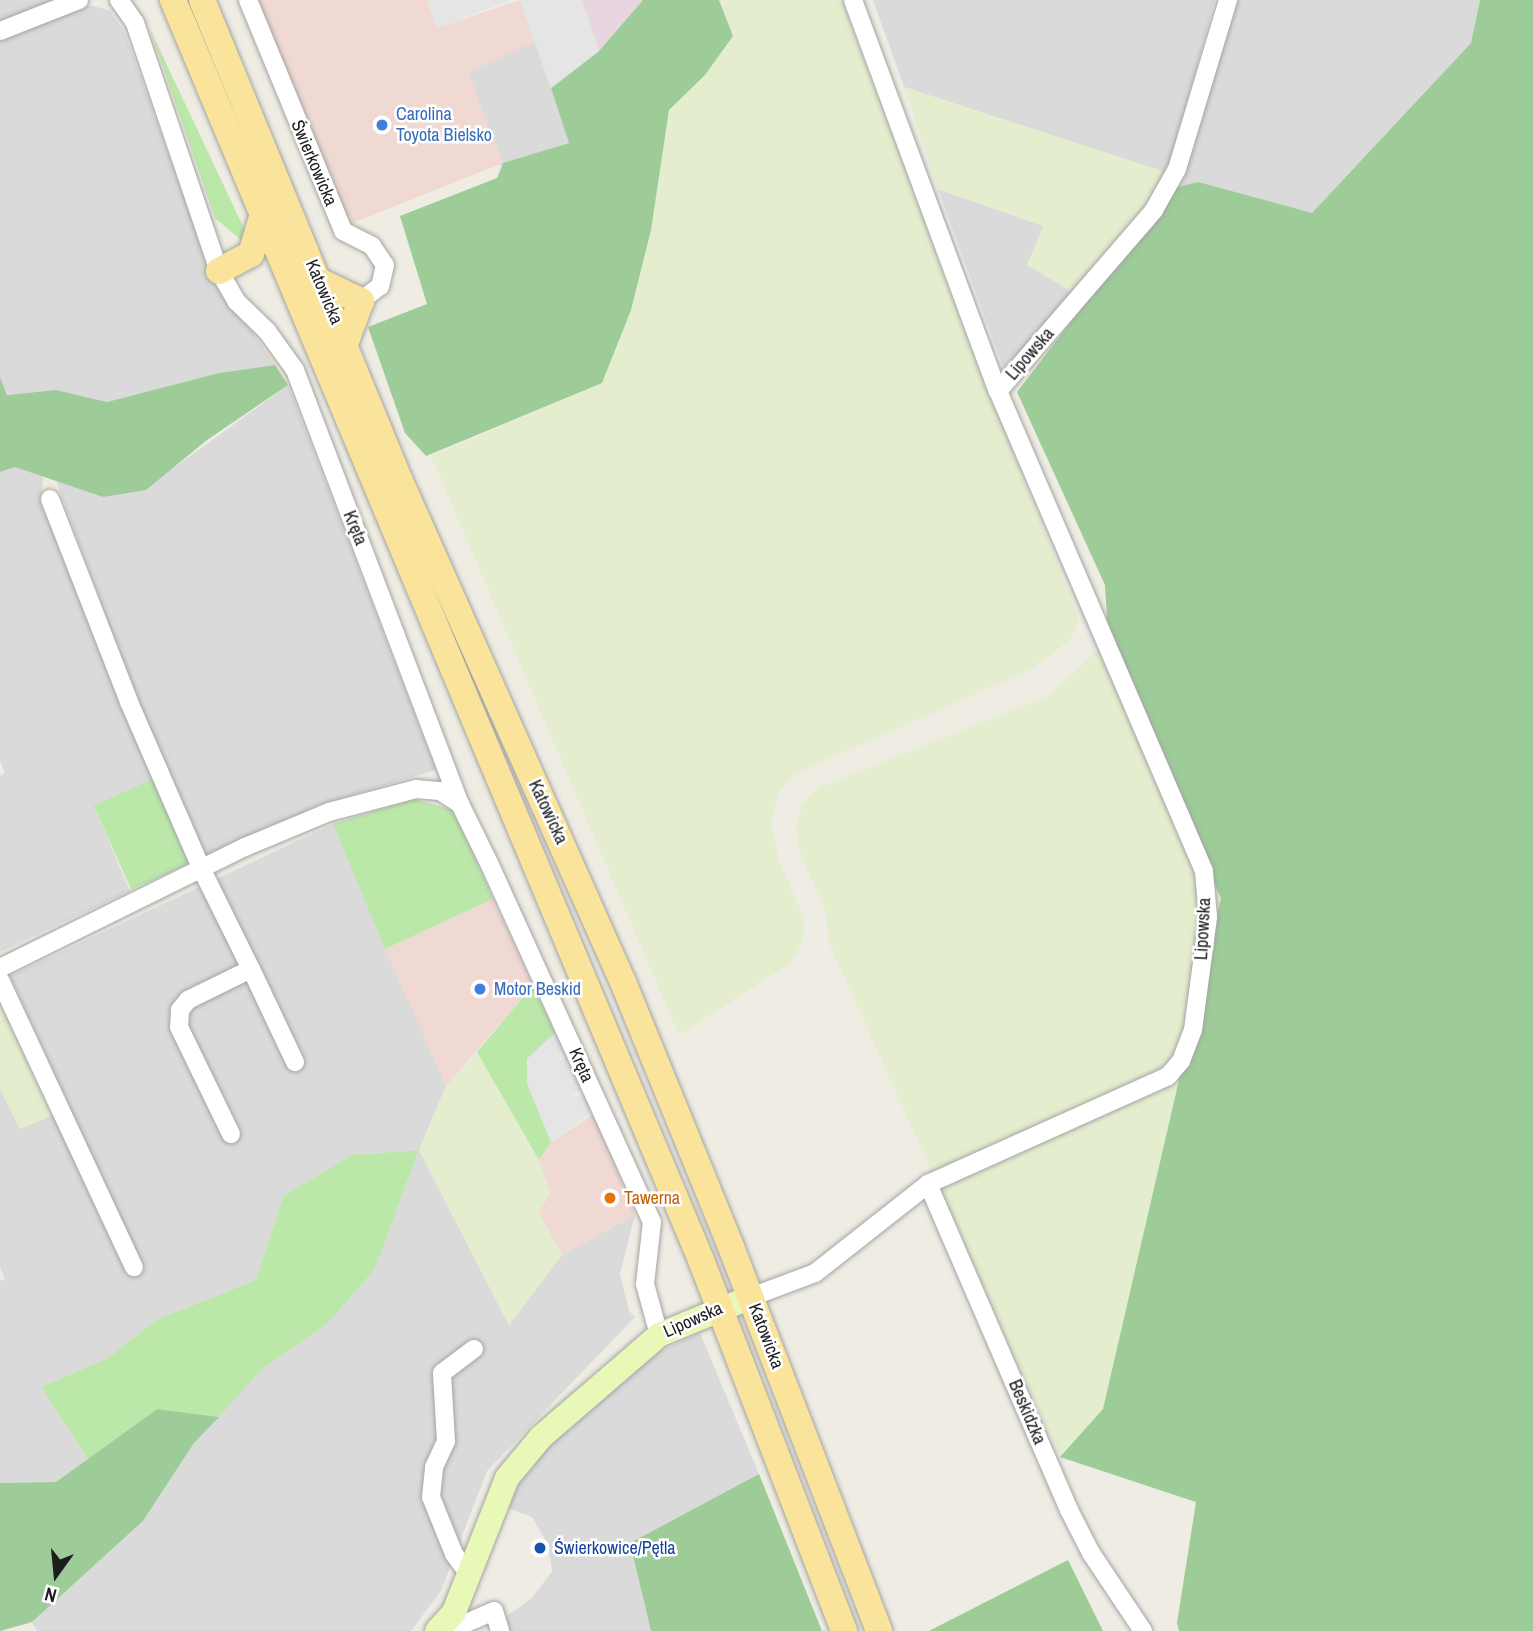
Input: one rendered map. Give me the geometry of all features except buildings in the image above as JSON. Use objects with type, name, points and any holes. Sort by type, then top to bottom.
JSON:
[{"type":"main road","name":"Katowicka","points":[[173,0],[720,1307],[844,1631]]},
{"type":"main road","name":"Katowicka","points":[[202,0],[444,582],[618,970],[751,1297],[879,1631]]},
{"type":"main road","points":[[219,271],[251,254],[263,214]]},
{"type":"main road","points":[[319,281],[361,301],[345,344]]},
{"type":"street","points":[[0,32],[79,0]]},
{"type":"street","points":[[119,0],[135,23],[219,271]]},
{"type":"street","name":"Świerkowicka","points":[[248,0],[343,231],[372,246],[385,265],[380,286],[361,301]]},
{"type":"street","points":[[853,0],[998,391]]},
{"type":"street","name":"Lipowska","points":[[438,1631],[454,1612],[507,1478],[541,1437],[659,1335],[720,1307],[815,1273],[929,1184],[1168,1076],[1181,1061],[1193,1030],[1208,917],[1204,871],[1186,821],[998,391],[1154,210],[1177,169],[1228,0]]},
{"type":"street","name":"Kręta","points":[[219,271],[236,302],[267,331],[295,370],[460,804],[652,1222],[645,1284],[659,1335]]},
{"type":"street","points":[[50,499],[129,702],[202,870],[295,1062]]},
{"type":"street","points":[[0,968],[329,812],[416,789],[440,791],[460,804]]},
{"type":"street","points":[[231,1134],[179,1027],[180,1010],[188,1000],[251,969]]},
{"type":"street","points":[[0,980],[134,1267]]},
{"type":"street","name":"Beskidzka","points":[[929,1184],[1069,1510],[1097,1563],[1143,1631]]},
{"type":"street","points":[[469,1574],[454,1554],[431,1497],[434,1467],[446,1441],[442,1373],[474,1349]]},
{"type":"street","points":[[448,1631],[494,1611],[500,1631]]},
{"type":"shaded area","points":[[0,0],[55,0],[0,22]]},
{"type":"shaded area","points":[[258,0],[427,0],[437,28],[520,0],[535,42],[468,72],[503,163],[350,224],[306,129]]},
{"type":"shaded area","points":[[427,0],[511,0],[437,28]]},
{"type":"shaded area","points":[[520,0],[582,0],[599,51],[551,88]]},
{"type":"shaded area","points":[[582,0],[643,0],[599,51]]},
{"type":"shaded area","points":[[873,0],[1215,0],[1168,173],[904,87]]},
{"type":"shaded area","points":[[1238,0],[1480,0],[1471,43],[1312,213],[1174,188],[1186,170]]},
{"type":"shaded area","points":[[88,5],[109,10],[124,31],[210,269],[275,365],[219,373],[107,402],[56,390],[7,395],[0,377],[0,40]]},
{"type":"shaded area","points":[[535,42],[570,142],[500,166],[466,66]]},
{"type":"shaded area","points":[[938,189],[1044,226],[1072,292],[1005,372]]},
{"type":"shaded area","points":[[288,385],[436,770],[325,803],[206,856],[144,718],[55,478],[103,497],[178,465]]},
{"type":"shaded area","points":[[15,467],[43,474],[41,504],[153,779],[96,811],[130,891],[0,952],[0,776],[5,773],[0,761],[0,472]]},
{"type":"shaded area","points":[[333,824],[446,1086],[419,1150],[352,1155],[283,1196],[256,1280],[158,1319],[106,1359],[41,1387],[88,1459],[56,1482],[0,1483],[0,1281],[5,1279],[0,1267],[0,1089],[20,1129],[70,1108],[10,976]]},
{"type":"shaded area","points":[[493,899],[533,985],[446,1086],[385,949]]},
{"type":"shaded area","points":[[555,1033],[563,1047],[558,1060],[567,1057],[582,1088],[571,1097],[584,1096],[593,1111],[551,1142],[527,1083],[527,1059]]},
{"type":"shaded area","points":[[594,1114],[635,1215],[562,1255],[539,1213],[539,1160],[551,1142]]},
{"type":"shaded area","points":[[419,1150],[509,1325],[562,1255],[635,1215],[620,1274],[629,1311],[635,1317],[487,1471],[441,1591],[411,1631],[37,1631],[32,1622],[143,1521],[194,1443],[260,1371],[329,1322],[375,1269]]},
{"type":"shaded area","points":[[700,1333],[759,1474],[630,1543],[651,1631],[510,1631],[505,1617],[532,1598],[552,1571],[548,1545],[532,1517],[508,1508],[521,1477],[544,1450],[652,1355]]},
{"type":"green space","points":[[643,0],[719,0],[733,36],[705,75],[669,110],[651,230],[631,310],[602,383],[426,456],[405,433],[368,327],[427,304],[400,216],[497,178],[503,163],[569,143],[551,88],[599,51]]},
{"type":"green space","points":[[719,0],[842,0],[989,392],[1079,619],[1071,639],[1032,669],[792,775],[778,795],[771,825],[779,861],[804,918],[803,941],[791,963],[679,1035],[431,456],[602,383],[651,230],[669,110],[705,75],[733,36]]},
{"type":"green space","points":[[1480,0],[1533,0],[1533,1631],[1179,1631],[1177,1623],[1196,1502],[1060,1457],[1103,1409],[1221,898],[1099,649],[1107,617],[1105,585],[1017,392],[1174,188],[1198,182],[1312,213],[1471,43]]},
{"type":"green space","points":[[150,29],[248,237],[241,240],[215,218]]},
{"type":"green space","points":[[904,87],[1168,173],[1150,203],[1072,292],[1027,265],[1043,226],[938,189]]},
{"type":"green space","points":[[275,365],[288,385],[207,440],[146,490],[103,497],[15,467],[0,472],[0,377],[7,395],[56,390],[107,402],[219,373]]},
{"type":"green space","points":[[1099,649],[1221,898],[1103,1409],[1060,1457],[829,943],[826,913],[799,850],[796,825],[803,803],[818,788],[1049,695]]},
{"type":"green space","points":[[153,779],[190,863],[131,889],[94,805]]},
{"type":"green space","points":[[414,799],[454,810],[493,899],[385,949],[333,824]]},
{"type":"green space","points":[[533,985],[555,1033],[527,1059],[527,1083],[551,1142],[539,1160],[477,1052]]},
{"type":"green space","points":[[0,999],[55,1114],[20,1129],[0,1089]]},
{"type":"green space","points":[[477,1052],[539,1160],[550,1193],[539,1213],[562,1255],[509,1326],[419,1150],[446,1086]]},
{"type":"green space","points":[[419,1150],[375,1269],[329,1322],[260,1371],[219,1417],[157,1409],[88,1459],[41,1387],[106,1359],[158,1319],[256,1280],[283,1196],[352,1155]]},
{"type":"green space","points":[[157,1409],[219,1417],[194,1443],[143,1521],[32,1622],[0,1631],[0,1483],[56,1482]]},
{"type":"green space","points":[[759,1474],[822,1631],[651,1631],[630,1543]]},
{"type":"green space","points":[[1068,1560],[1103,1631],[929,1631]]},
{"type":"place","name":"Carolina Toyota Bielsko","points":[[382,125]]},
{"type":"place","name":"Motor Beskid","points":[[480,989]]},
{"type":"place","name":"Tawerna","points":[[610,1198]]},
{"type":"place","name":"Świerkowice/Pętla","points":[[540,1548]]}]
